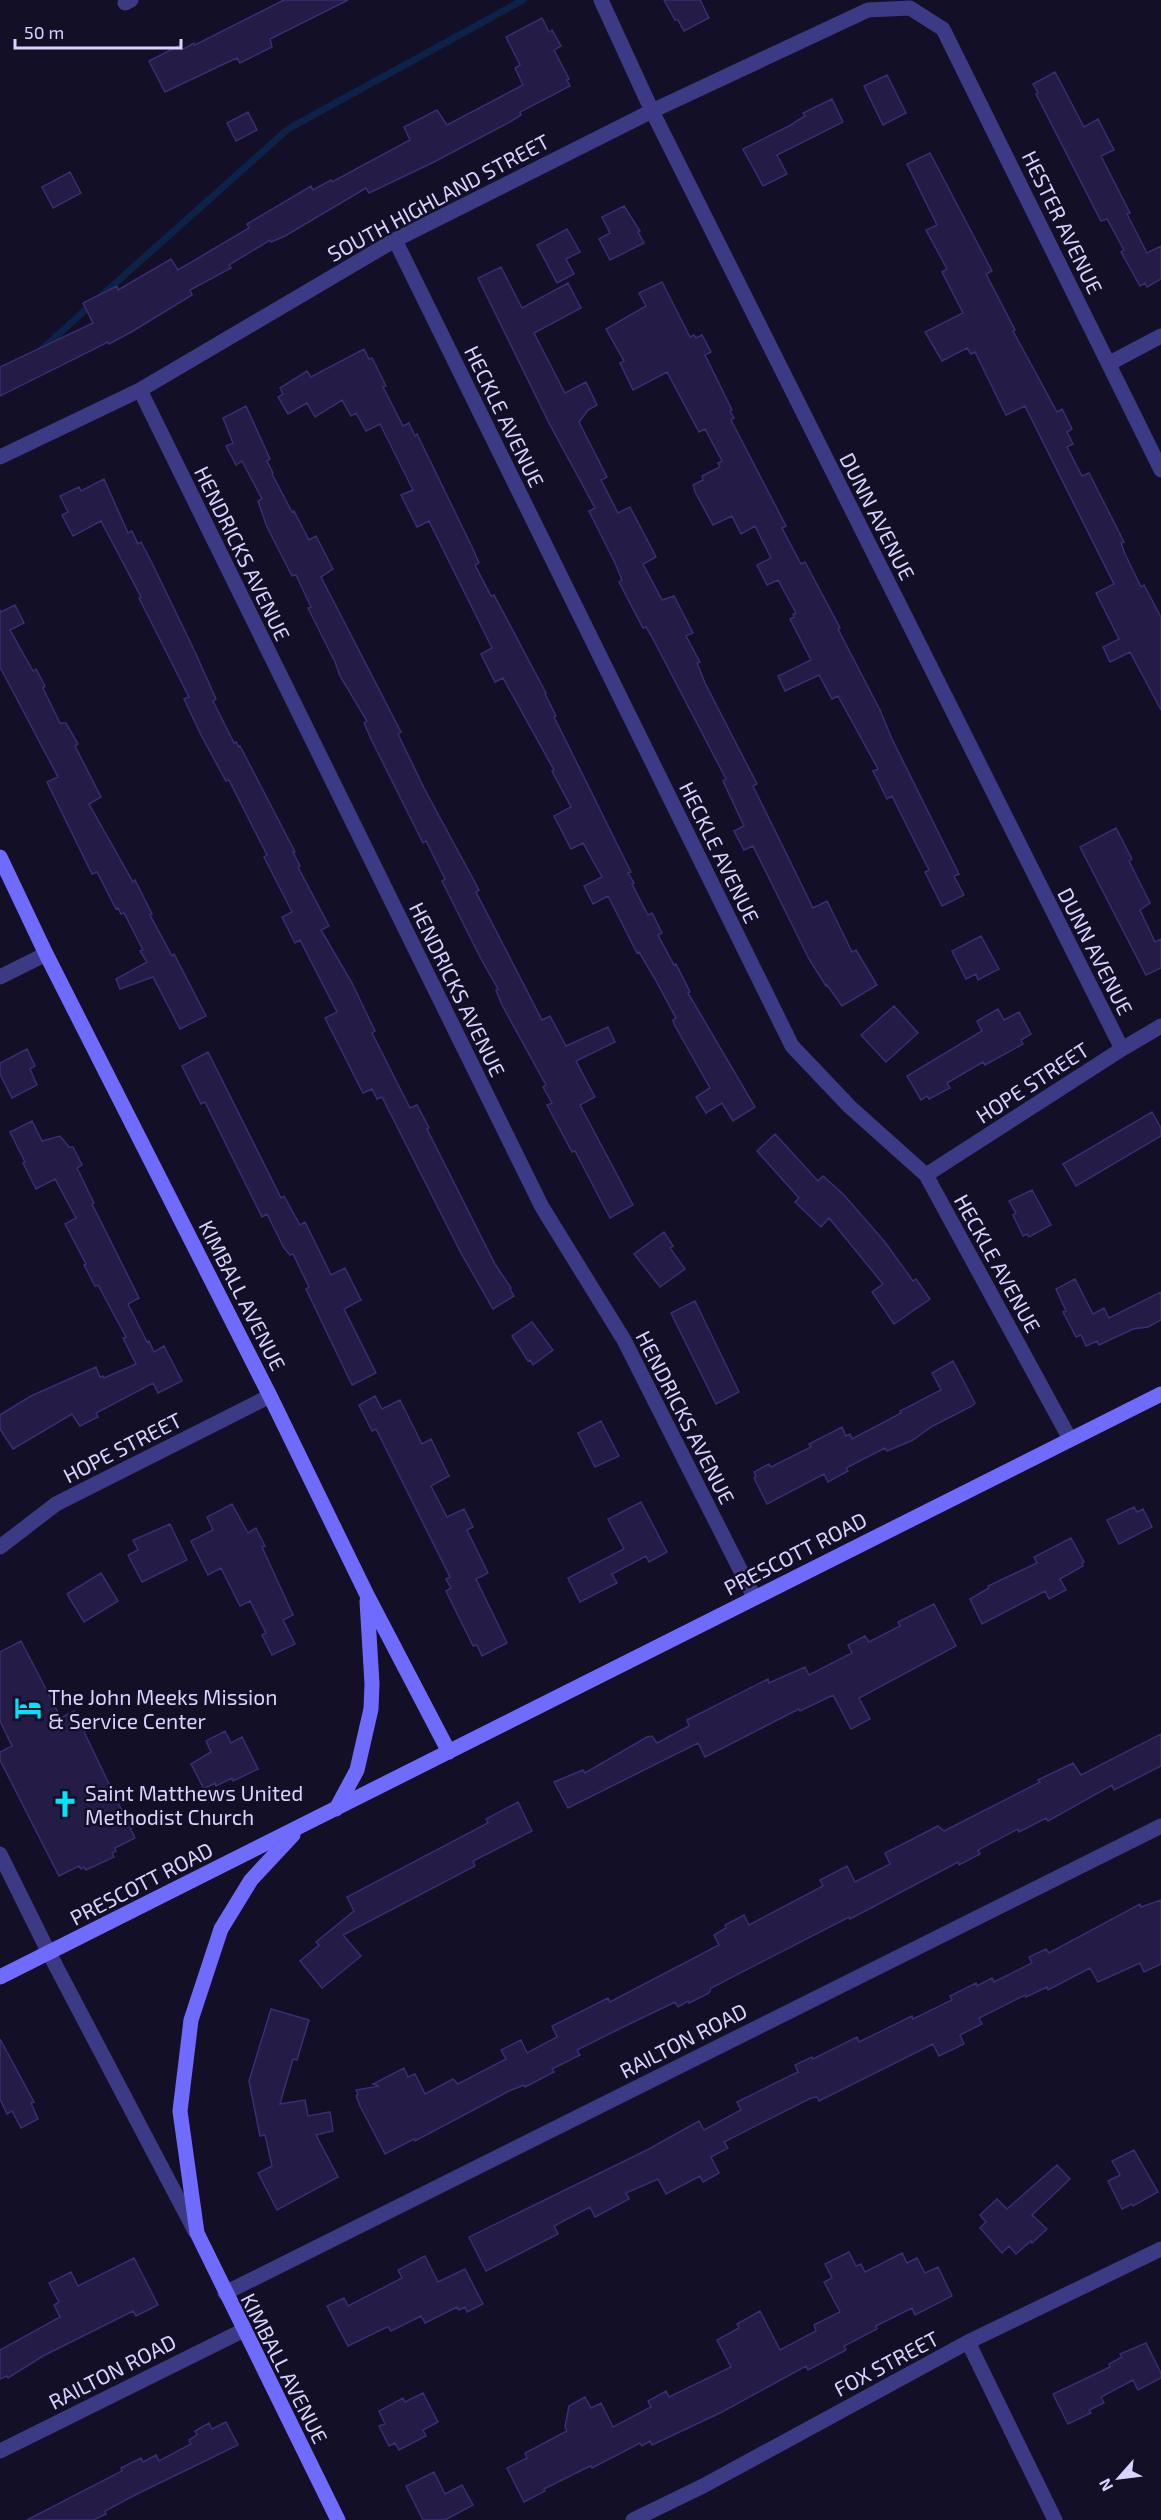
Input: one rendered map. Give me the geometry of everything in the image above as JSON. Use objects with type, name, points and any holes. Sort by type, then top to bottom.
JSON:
[{"type":"main road","name":"KIMBALL AVENUE","points":[[0,857],[46,954],[270,1396],[367,1595],[449,1752]]},
{"type":"main road","name":"PRESCOTT ROAD","points":[[0,1977],[1161,1394]]},
{"type":"main road","points":[[336,1809],[357,1770],[370,1709],[372,1684],[367,1595]]},
{"type":"main road","name":"KIMBALL AVENUE","points":[[301,1827],[251,1880],[221,1929],[191,2020],[180,2111],[197,2233],[338,2520]]},
{"type":"street","name":"DUNN AVENUE","points":[[601,0],[652,111],[1122,1049]]},
{"type":"street","name":"SOUTH HIGHLAND STREET","points":[[0,458],[140,390],[394,240],[652,111],[868,10],[910,8]]},
{"type":"street","name":"HESTER AVENUE","points":[[910,8],[944,29],[1161,470]]},
{"type":"street","name":"HECKLE AVENUE","points":[[394,240],[792,1046],[849,1107],[926,1175],[1070,1438]]},
{"type":"street","points":[[1110,363],[1161,336]]},
{"type":"street","name":"HENDRICKS AVENUE","points":[[140,390],[543,1207],[624,1340],[754,1597]]},
{"type":"street","points":[[0,977],[46,954]]},
{"type":"street","name":"HOPE STREET","points":[[926,1175],[1161,1026]]},
{"type":"street","name":"HOPE STREET","points":[[0,1547],[56,1504],[270,1396]]},
{"type":"street","name":"RAILTON ROAD","points":[[225,2293],[1161,1826]]},
{"type":"street","name":"KIMBALL AVENUE","points":[[0,1854],[49,1953],[197,2233]]},
{"type":"street","name":"FOX STREET","points":[[633,2520],[703,2486],[968,2342],[1161,2249]]},
{"type":"street","name":"RAILTON ROAD","points":[[0,2451],[243,2330]]},
{"type":"street","points":[[968,2342],[1055,2520]]},
{"type":"building","points":[[284,0],[348,0],[270,39],[272,47],[240,63],[237,58],[165,92],[149,61],[180,45],[182,50],[194,43],[195,45]]},
{"type":"building","points":[[664,0],[700,0],[709,18],[684,31]]},
{"type":"building","points":[[542,18],[549,32],[552,30],[561,46],[554,50],[569,79],[567,80],[570,86],[520,112],[521,115],[510,122],[432,163],[369,193],[366,188],[285,236],[271,242],[270,240],[229,265],[231,268],[190,290],[192,295],[133,331],[0,396],[0,367],[93,323],[83,303],[117,286],[118,290],[171,259],[178,270],[249,228],[247,224],[311,186],[313,190],[331,180],[332,182],[410,140],[404,127],[437,110],[447,125],[523,85],[515,68],[520,65],[506,37]]},
{"type":"building","points":[[1055,72],[1084,127],[1098,119],[1114,150],[1101,156],[1147,253],[1161,246],[1161,279],[1147,287],[1145,283],[1140,286],[1121,252],[1124,250],[1107,219],[1101,221],[1036,94],[1038,93],[1033,84]]},
{"type":"building","points":[[887,75],[906,113],[883,125],[864,86]]},
{"type":"building","points":[[832,99],[843,122],[777,155],[787,174],[763,186],[743,149],[789,126],[805,116],[803,113]]},
{"type":"building","points":[[248,112],[257,130],[236,141],[227,123]]},
{"type":"building","points":[[930,153],[992,271],[986,274],[1015,330],[1013,331],[1057,412],[1062,409],[1072,429],[1067,432],[1073,444],[1067,447],[1082,476],[1089,473],[1124,542],[1121,543],[1125,554],[1141,587],[1144,585],[1161,617],[1161,710],[1130,652],[1110,662],[1103,647],[1119,639],[1096,593],[1114,584],[1025,406],[1006,415],[975,352],[971,354],[967,348],[942,361],[925,332],[963,313],[942,272],[947,269],[926,230],[937,225],[907,164]]},
{"type":"building","points":[[70,172],[81,193],[53,208],[42,187]]},
{"type":"building","points":[[624,206],[640,231],[638,232],[644,243],[610,260],[599,239],[610,233],[602,217]]},
{"type":"building","points":[[567,229],[580,252],[566,259],[574,274],[557,283],[537,245]]},
{"type":"building","points":[[501,267],[522,308],[568,283],[581,308],[534,333],[565,393],[586,382],[597,405],[588,410],[579,422],[607,477],[601,480],[618,513],[630,507],[656,557],[643,564],[662,600],[674,596],[693,633],[686,636],[700,662],[697,663],[705,683],[757,784],[753,786],[813,908],[827,901],[852,952],[856,950],[877,985],[842,1006],[809,959],[753,846],[744,850],[734,831],[744,826],[723,781],[726,779],[652,637],[646,627],[643,628],[619,582],[622,580],[615,563],[589,511],[595,508],[549,423],[478,278]]},
{"type":"building","points":[[662,282],[690,337],[694,335],[696,338],[702,335],[711,352],[705,355],[732,410],[730,411],[734,418],[731,420],[786,526],[782,528],[801,564],[805,562],[840,628],[838,629],[959,874],[954,876],[964,895],[942,906],[925,872],[929,870],[892,796],[887,799],[873,771],[878,769],[838,696],[832,699],[819,675],[785,691],[778,676],[811,660],[790,619],[796,613],[778,580],[767,585],[757,565],[771,558],[755,526],[741,534],[732,516],[713,525],[695,492],[693,485],[703,480],[702,476],[720,467],[718,463],[722,461],[705,429],[699,432],[667,372],[633,390],[620,363],[624,361],[606,329],[646,306],[639,293]]},
{"type":"building","points":[[364,349],[369,359],[372,358],[386,386],[383,387],[403,426],[409,423],[415,436],[417,434],[472,547],[479,563],[475,565],[491,596],[494,595],[546,693],[556,716],[554,717],[631,872],[628,873],[634,883],[632,884],[648,915],[652,913],[662,933],[658,935],[674,965],[676,964],[690,992],[688,993],[755,1107],[733,1121],[722,1103],[706,1113],[696,1097],[710,1088],[674,1024],[673,1020],[676,1018],[655,979],[639,952],[637,953],[608,896],[593,904],[584,886],[602,877],[583,843],[571,849],[554,816],[571,807],[552,771],[554,770],[503,678],[495,682],[481,654],[492,648],[429,521],[417,527],[401,495],[413,490],[380,424],[366,431],[356,413],[351,416],[342,400],[315,417],[307,403],[288,414],[278,397],[283,394],[280,388],[307,371],[311,377]]},
{"type":"building","points":[[246,406],[270,459],[267,461],[272,474],[292,512],[294,511],[309,540],[316,536],[333,569],[321,577],[401,732],[398,734],[424,788],[479,890],[476,892],[542,1020],[550,1016],[566,1046],[608,1027],[615,1042],[576,1061],[595,1097],[580,1105],[633,1205],[610,1218],[575,1151],[572,1152],[547,1105],[552,1103],[543,1087],[546,1085],[502,1005],[496,990],[498,989],[442,881],[445,879],[426,841],[423,843],[370,737],[364,723],[367,721],[340,676],[308,608],[311,607],[296,575],[292,576],[267,527],[258,501],[262,499],[242,461],[236,465],[226,446],[233,443],[223,418]]},
{"type":"building","points":[[104,479],[128,533],[132,531],[138,544],[141,542],[152,563],[195,652],[216,699],[213,701],[234,743],[240,746],[295,852],[293,852],[300,866],[298,867],[329,926],[321,930],[352,983],[375,1031],[372,1033],[410,1108],[417,1105],[495,1264],[511,1288],[514,1296],[493,1309],[461,1253],[382,1097],[377,1099],[372,1089],[363,1093],[325,1018],[337,1012],[300,940],[295,943],[282,917],[292,912],[264,857],[267,855],[229,780],[226,781],[201,735],[184,699],[189,697],[101,521],[73,536],[62,515],[68,512],[60,496],[79,487],[81,491]]},
{"type":"building","points":[[15,605],[24,623],[10,630],[33,671],[36,669],[60,723],[66,723],[78,744],[75,746],[101,797],[89,804],[133,882],[135,880],[152,914],[150,915],[172,956],[174,954],[206,1016],[180,1029],[153,977],[120,989],[116,979],[147,962],[124,913],[121,914],[118,908],[116,909],[97,872],[92,874],[47,782],[58,777],[0,667],[0,610],[1,612]]},
{"type":"building","points":[[1116,828],[1150,903],[1140,910],[1155,942],[1161,939],[1161,968],[1146,975],[1080,847]]},
{"type":"building","points":[[981,936],[999,969],[978,980],[976,974],[966,979],[952,951]]},
{"type":"building","points":[[894,1006],[918,1033],[886,1062],[861,1035]]},
{"type":"building","points":[[998,1009],[1004,1020],[1019,1012],[1031,1034],[1021,1040],[1023,1044],[985,1065],[983,1062],[947,1083],[950,1088],[929,1099],[927,1096],[921,1100],[907,1076],[982,1031],[977,1021]]},
{"type":"building","points":[[27,1049],[35,1066],[30,1069],[37,1085],[12,1098],[0,1074],[0,1063]]},
{"type":"building","points":[[208,1052],[281,1198],[284,1196],[300,1225],[305,1222],[331,1275],[345,1268],[361,1300],[344,1309],[376,1373],[352,1385],[306,1289],[309,1287],[293,1254],[290,1255],[284,1248],[267,1214],[262,1217],[205,1102],[201,1104],[182,1066]]},
{"type":"building","points":[[1152,1112],[1161,1128],[1161,1136],[1076,1186],[1063,1164]]},
{"type":"building","points":[[32,1121],[42,1141],[60,1136],[69,1147],[73,1147],[82,1165],[77,1168],[94,1203],[92,1204],[139,1298],[128,1304],[154,1352],[164,1346],[182,1381],[158,1393],[153,1383],[96,1413],[98,1417],[80,1426],[72,1414],[13,1449],[0,1429],[0,1415],[31,1396],[96,1367],[100,1377],[104,1378],[136,1364],[123,1338],[126,1337],[98,1285],[95,1286],[65,1224],[76,1218],[55,1179],[36,1189],[23,1163],[25,1162],[10,1132]]},
{"type":"building","points":[[775,1134],[818,1181],[823,1176],[843,1194],[884,1241],[913,1281],[916,1279],[930,1299],[894,1324],[872,1292],[883,1284],[829,1218],[821,1227],[795,1202],[799,1198],[757,1151]]},
{"type":"building","points":[[1032,1190],[1051,1225],[1029,1237],[1027,1234],[1023,1236],[1013,1215],[1016,1213],[1009,1201]]},
{"type":"building","points":[[664,1232],[673,1246],[670,1248],[685,1269],[660,1287],[634,1254]]},
{"type":"building","points":[[1075,1279],[1093,1314],[1104,1308],[1109,1318],[1161,1292],[1161,1320],[1148,1327],[1133,1329],[1099,1345],[1097,1341],[1086,1346],[1081,1335],[1076,1337],[1063,1312],[1066,1311],[1056,1289]]},
{"type":"building","points":[[695,1301],[739,1392],[716,1404],[671,1313]]},
{"type":"building","points":[[532,1322],[553,1350],[533,1365],[512,1336]]},
{"type":"building","points":[[953,1361],[975,1403],[972,1406],[931,1427],[913,1440],[887,1451],[885,1448],[846,1468],[848,1471],[828,1482],[824,1474],[767,1504],[754,1478],[756,1476],[754,1472],[769,1464],[771,1467],[811,1447],[809,1444],[842,1427],[846,1436],[850,1434],[852,1439],[901,1413],[900,1411],[941,1390],[932,1373]]},
{"type":"building","points":[[375,1396],[382,1409],[400,1400],[422,1444],[431,1439],[449,1476],[431,1486],[447,1517],[464,1509],[473,1527],[467,1530],[488,1573],[476,1579],[507,1643],[482,1656],[477,1645],[473,1646],[446,1591],[451,1588],[446,1579],[450,1577],[376,1429],[372,1431],[359,1405]]},
{"type":"building","points":[[601,1421],[619,1456],[595,1467],[578,1433]]},
{"type":"building","points":[[641,1502],[667,1552],[649,1562],[646,1556],[612,1574],[617,1583],[580,1602],[568,1578],[624,1549],[608,1519]]},
{"type":"building","points":[[232,1504],[248,1533],[256,1528],[265,1546],[262,1547],[293,1615],[283,1620],[295,1644],[272,1655],[262,1635],[266,1633],[250,1601],[240,1606],[221,1568],[208,1575],[191,1541],[213,1530],[207,1517]]},
{"type":"building","points":[[1134,1507],[1137,1512],[1143,1509],[1152,1527],[1119,1544],[1107,1520]]},
{"type":"building","points":[[170,1524],[187,1560],[142,1582],[128,1555],[138,1550],[133,1540]]},
{"type":"building","points":[[1071,1538],[1084,1562],[1083,1566],[1060,1579],[1066,1590],[1049,1599],[1045,1591],[982,1624],[970,1599],[989,1588],[988,1586],[1037,1563],[1034,1557]]},
{"type":"building","points":[[101,1573],[118,1601],[84,1622],[67,1594]]},
{"type":"building","points":[[934,1604],[956,1646],[859,1698],[870,1719],[851,1729],[833,1695],[800,1711],[799,1709],[705,1757],[698,1743],[568,1808],[554,1782],[583,1770],[585,1773],[647,1737],[652,1736],[657,1743],[689,1726],[687,1720],[768,1679],[769,1683],[805,1667],[809,1675],[852,1653],[848,1645],[865,1636],[869,1642],[900,1626],[898,1622]]},
{"type":"building","points":[[21,1641],[61,1718],[74,1711],[135,1838],[115,1848],[116,1851],[112,1853],[114,1857],[86,1870],[79,1866],[59,1876],[0,1760],[0,1752],[12,1746],[0,1721],[0,1652]]},
{"type":"building","points":[[225,1731],[231,1743],[242,1737],[258,1769],[233,1781],[232,1778],[204,1789],[191,1764],[211,1752],[206,1741]]},
{"type":"building","points":[[1161,1734],[1161,1766],[1114,1790],[1112,1785],[1048,1821],[1046,1818],[1019,1832],[1018,1829],[978,1850],[980,1854],[959,1865],[958,1862],[850,1919],[849,1917],[711,1988],[709,1993],[689,2003],[688,2001],[678,2007],[675,2002],[577,2050],[580,2055],[552,2069],[554,2072],[525,2087],[524,2085],[509,2091],[415,2141],[414,2139],[385,2154],[360,2106],[356,2090],[379,2086],[373,2084],[404,2068],[408,2077],[415,2074],[425,2094],[453,2079],[458,2084],[506,2059],[501,2050],[521,2040],[527,2053],[557,2037],[552,2026],[608,1998],[610,2002],[719,1945],[714,1935],[726,1928],[725,1925],[744,1915],[749,1925],[823,1886],[820,1880],[847,1866],[855,1882],[890,1864],[885,1853],[938,1826],[944,1831],[1073,1763],[1081,1775]]},
{"type":"building","points":[[518,1802],[532,1831],[473,1861],[475,1866],[343,1935],[361,1956],[322,1988],[300,1961],[319,1945],[316,1942],[354,1911],[347,1897],[488,1823],[486,1819]]},
{"type":"building","points":[[1161,1900],[1161,1964],[1144,1972],[1140,1963],[1098,1982],[1090,1968],[1048,1990],[1047,1987],[1026,1997],[1025,1995],[979,2018],[982,2024],[960,2035],[964,2044],[939,2056],[933,2044],[819,2101],[817,2097],[811,2098],[724,2142],[728,2148],[711,2157],[719,2173],[703,2182],[700,2176],[666,2194],[658,2179],[626,2193],[629,2199],[595,2217],[590,2207],[554,2226],[558,2234],[486,2271],[469,2237],[647,2150],[699,2121],[704,2130],[741,2110],[737,2102],[798,2072],[795,2065],[812,2057],[813,2059],[857,2037],[859,2042],[912,2016],[913,2019],[952,2000],[950,1996],[976,1983],[977,1986],[992,1978],[994,1982],[1032,1963],[1029,1957],[1046,1949],[1049,1953],[1140,1904],[1141,1907]]},
{"type":"building","points":[[271,2009],[309,2020],[297,2060],[293,2059],[280,2104],[305,2100],[308,2116],[330,2112],[333,2131],[316,2135],[338,2177],[277,2210],[258,2173],[272,2166],[265,2135],[260,2136],[249,2081]]},
{"type":"building","points":[[0,2039],[34,2102],[31,2103],[38,2119],[21,2128],[12,2111],[7,2114],[0,2099]]},
{"type":"building","points":[[1134,2150],[1158,2192],[1133,2206],[1132,2204],[1122,2209],[1108,2181],[1120,2175],[1112,2161]]},
{"type":"building","points":[[1057,2165],[1070,2179],[1032,2215],[1047,2229],[1016,2254],[1009,2246],[1002,2253],[980,2228],[986,2222],[980,2215],[997,2199],[1007,2209]]},
{"type":"building","points":[[849,2252],[856,2266],[861,2264],[865,2272],[902,2253],[907,2263],[917,2258],[925,2273],[938,2267],[952,2296],[915,2315],[912,2308],[876,2326],[877,2329],[844,2346],[846,2350],[808,2370],[806,2366],[722,2412],[652,2445],[650,2441],[642,2446],[640,2443],[592,2468],[591,2466],[586,2468],[524,2502],[507,2468],[527,2458],[525,2453],[567,2431],[565,2427],[569,2406],[585,2397],[591,2408],[601,2403],[613,2427],[651,2407],[648,2401],[666,2391],[669,2397],[731,2367],[717,2340],[739,2328],[737,2324],[760,2311],[780,2350],[816,2331],[814,2325],[840,2312],[824,2282],[832,2278],[825,2264]]},
{"type":"building","points":[[425,2256],[438,2282],[465,2269],[483,2304],[467,2312],[465,2307],[459,2310],[457,2307],[425,2323],[421,2316],[391,2331],[388,2327],[385,2328],[348,2346],[327,2306],[344,2298],[348,2306],[402,2278],[398,2270]]},
{"type":"building","points":[[134,2258],[158,2305],[136,2316],[133,2311],[43,2356],[8,2378],[7,2376],[0,2379],[0,2350],[60,2317],[54,2305],[59,2302],[49,2283],[71,2272],[78,2286]]},
{"type":"building","points":[[1146,2343],[1161,2373],[1161,2378],[1138,2390],[1133,2380],[1101,2397],[1104,2403],[1089,2410],[1091,2413],[1068,2424],[1053,2394],[1110,2367],[1109,2364],[1122,2357],[1120,2354]]},
{"type":"building","points":[[423,2393],[438,2422],[423,2430],[426,2436],[399,2450],[395,2443],[389,2446],[379,2426],[385,2424],[379,2411],[403,2398],[405,2402]]},
{"type":"building","points":[[226,2422],[238,2445],[135,2495],[105,2511],[106,2514],[94,2520],[27,2520],[122,2471],[121,2468],[141,2458],[143,2462],[156,2455],[159,2461],[191,2444],[189,2440],[197,2435],[195,2431],[209,2423],[212,2429]]},
{"type":"building","points":[[434,2472],[445,2494],[462,2485],[473,2505],[445,2520],[423,2520],[406,2486]]},
{"type":"waterway","points":[[100,297],[288,129],[523,0]]},
{"type":"waterway","points":[[40,351],[92,304]]},
{"type":"place","name":"The John Meeks Mission & Service Center","points":[[28,1708]]},
{"type":"place","name":"Saint Matthews United Methodist Church","points":[[65,1804]]}]
